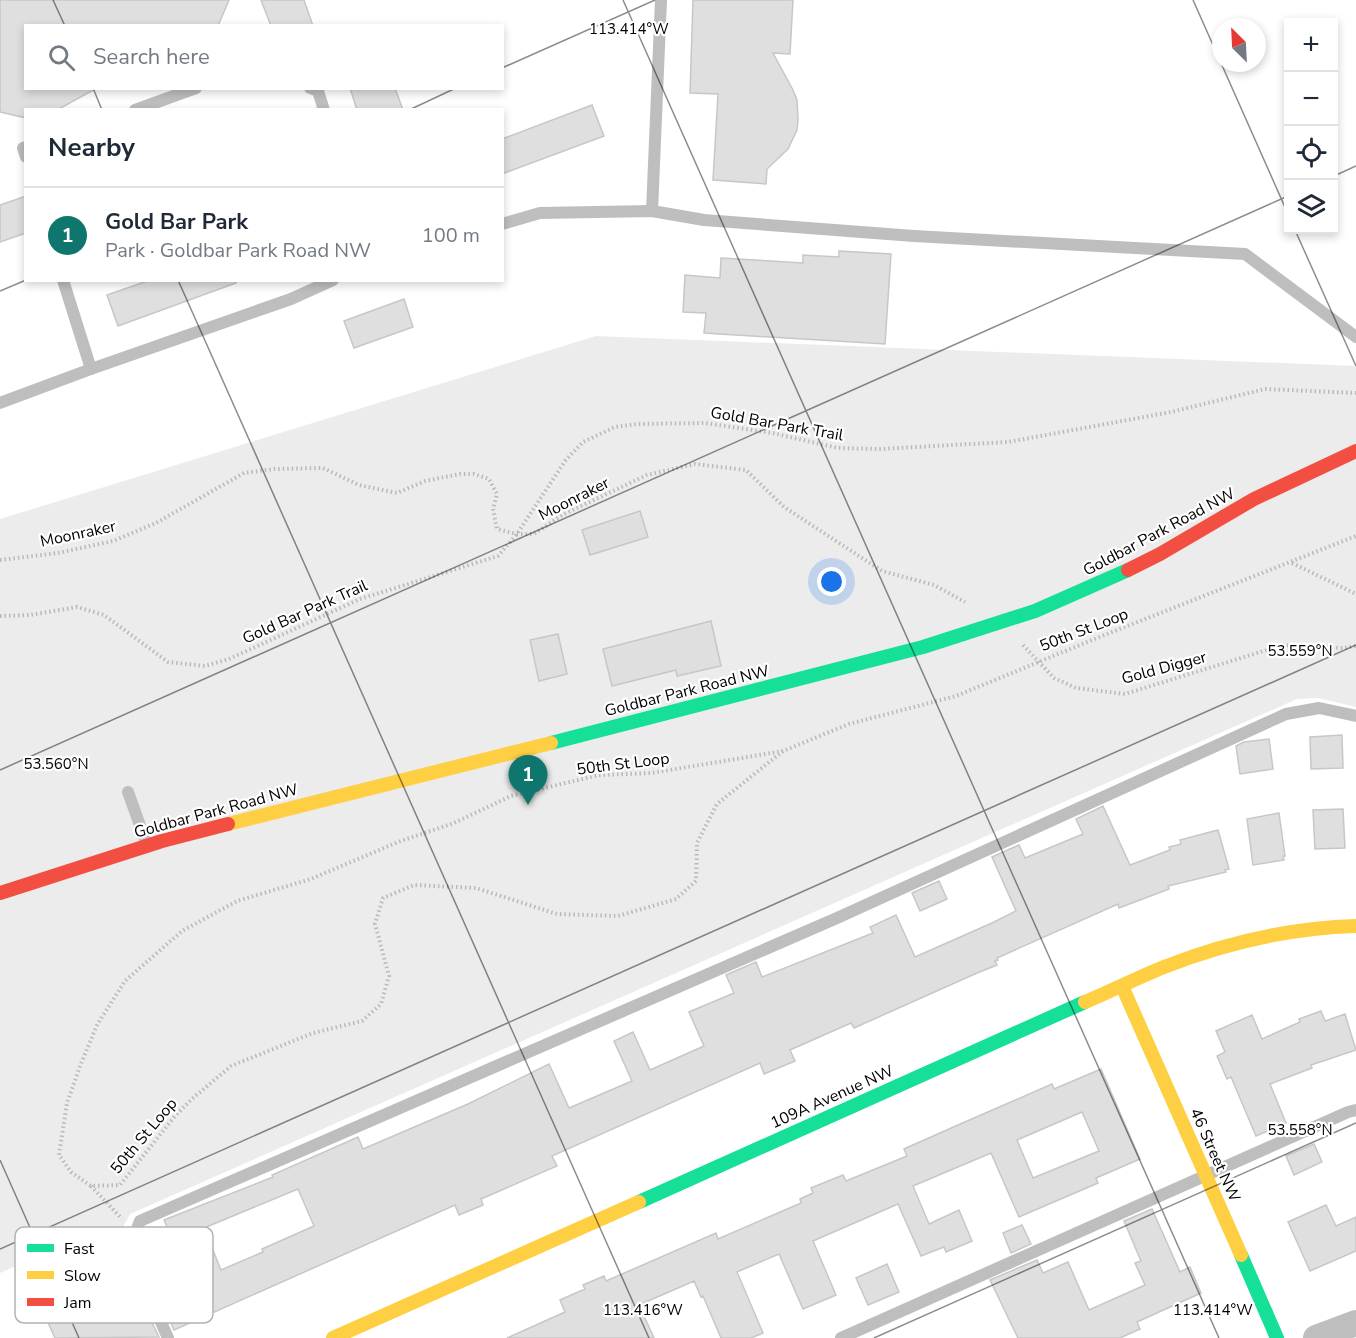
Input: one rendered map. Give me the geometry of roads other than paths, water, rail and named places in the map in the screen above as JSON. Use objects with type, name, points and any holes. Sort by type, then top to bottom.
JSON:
[{"type":"street","name":"Goldbar Park Road NW","points":[[0,893],[147,846],[777,686],[923,647],[1035,611],[1160,554],[1254,500],[1356,451]]},
{"type":"street","name":"109A Avenue NW","points":[[333,1338],[1174,963],[1247,941],[1299,931],[1356,926]]},
{"type":"street","name":"46 Street NW","points":[[1122,986],[1277,1338]]},
{"type":"street","points":[[1316,1338],[1356,1323]]},
{"type":"lane","points":[[652,211],[660,0]]},
{"type":"lane","points":[[141,108],[190,90]]},
{"type":"lane","points":[[315,90],[318,91],[323,108]]},
{"type":"lane","points":[[504,223],[540,213],[652,211],[704,220],[914,236],[1245,254],[1356,337]]},
{"type":"lane","points":[[64,282],[91,369]]},
{"type":"lane","points":[[0,403],[291,299],[329,282]]},
{"type":"lane","points":[[138,1227],[140,1221],[826,923],[1286,714],[1319,708],[1356,716]]},
{"type":"lane","points":[[128,792],[147,846]]},
{"type":"lane","points":[[842,1338],[1356,1110]]},
{"type":"lane","points":[[161,1323],[168,1338]]},
{"type":"place","name":"Gold Bar Park","points":[[528,805]]}]
